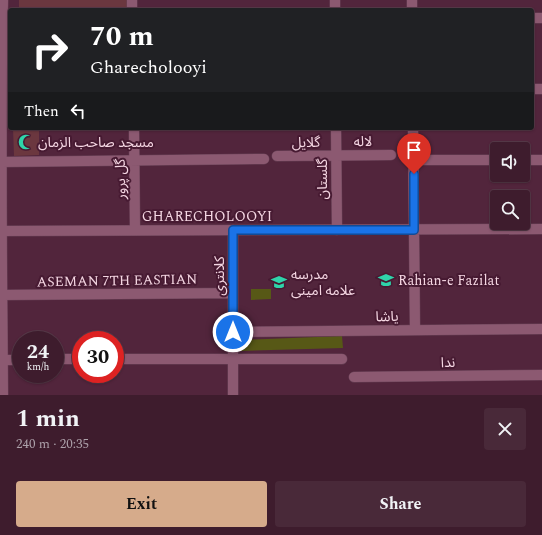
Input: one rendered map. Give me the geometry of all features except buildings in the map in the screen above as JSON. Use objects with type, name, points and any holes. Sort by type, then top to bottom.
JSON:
[{"type":"street","points":[[2,389],[0,228],[1,162],[5,93],[3,0]]},
{"type":"street","name":"گل پرور","points":[[134,130],[135,230]]},
{"type":"street","name":"گلستان","points":[[336,130],[337,230]]},
{"type":"street","points":[[413,130],[415,330]]},
{"type":"street","name":"لاله","points":[[336,156],[391,155]]},
{"type":"street","name":"گلایل","points":[[277,156],[336,156]]},
{"type":"street","points":[[1,162],[264,159]]},
{"type":"street","points":[[414,160],[490,160]]},
{"type":"street","points":[[530,160],[542,160]]},
{"type":"street","name":"GHARECHOLOOYI","points":[[0,228],[135,230],[542,229]]},
{"type":"street","name":"کلانتری","points":[[233,230],[233,395]]},
{"type":"street","name":"ASEMAN 7TH EASTIAN","points":[[2,295],[233,293]]},
{"type":"street","name":"یاشا","points":[[233,332],[542,329]]},
{"type":"street","points":[[124,359],[342,359]]},
{"type":"street","points":[[2,360],[12,360]]},
{"type":"street","name":"ندا","points":[[354,377],[542,375]]},
{"type":"shaded area","points":[[251,289],[271,289],[271,299],[251,300]]},
{"type":"shaded area","points":[[342,336],[343,348],[241,351],[240,340]]},
{"type":"place","name":"مسجد صاحب الزمان","points":[[26,142]]},
{"type":"place","name":"Rahian-e Fazilat","points":[[386,280]]},
{"type":"place","name":"مدرسه علامه امینی","points":[[279,282]]},
{"type":"route","points":[[233,332],[233,230],[414,230],[414,174]]}]
